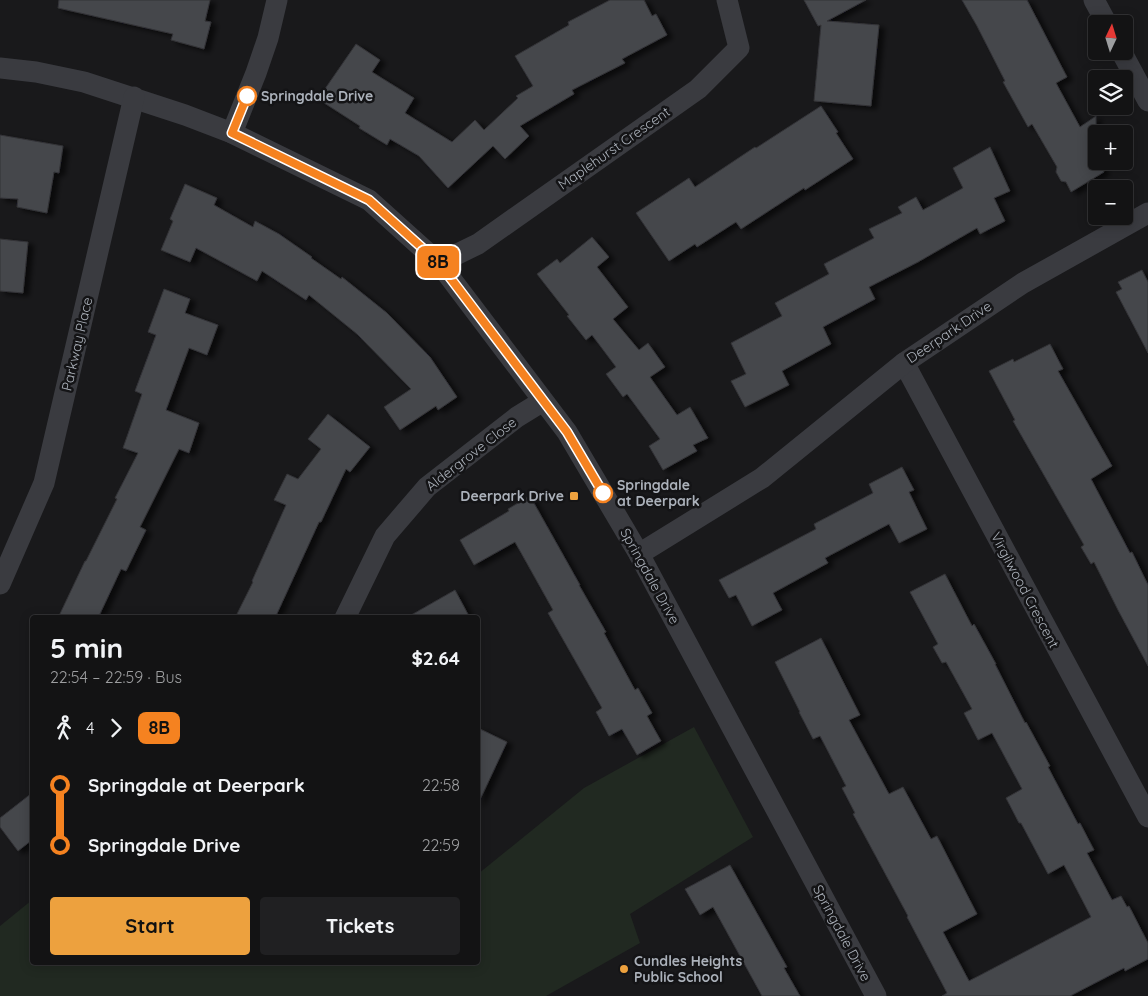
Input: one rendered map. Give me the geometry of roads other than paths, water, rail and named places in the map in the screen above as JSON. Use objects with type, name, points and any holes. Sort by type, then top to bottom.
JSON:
[{"type":"street","points":[[232,133],[268,38],[276,0]]},
{"type":"street","name":"Maplehurst Crescent","points":[[439,263],[478,244],[698,89],[739,48],[727,0]]},
{"type":"street","points":[[1094,0],[1102,15]]},
{"type":"street","points":[[1127,60],[1148,101]]},
{"type":"street","name":"Springdale Drive","points":[[0,68],[36,72],[84,82],[134,97],[232,133],[369,200],[439,263],[567,432],[639,554],[876,996]]},
{"type":"street","name":"Parkway Place","points":[[0,584],[44,483],[134,97]]},
{"type":"street","name":"Deerpark Drive","points":[[639,554],[762,478],[904,363],[1023,283],[1148,213]]},
{"type":"street","name":"Virgilwood Crescent","points":[[904,363],[1148,817]]},
{"type":"street","name":"Aldergrove Close","points":[[346,615],[385,536],[427,487],[517,417],[543,401]]},
{"type":"place","name":"Springdale Drive","points":[[247,96]]},
{"type":"place","name":"Springdale at Deerpark","points":[[603,493]]},
{"type":"place","name":"Deerpark Drive","points":[[574,496]]},
{"type":"place","name":"Cundles Heights Public School","points":[[624,969]]}]
